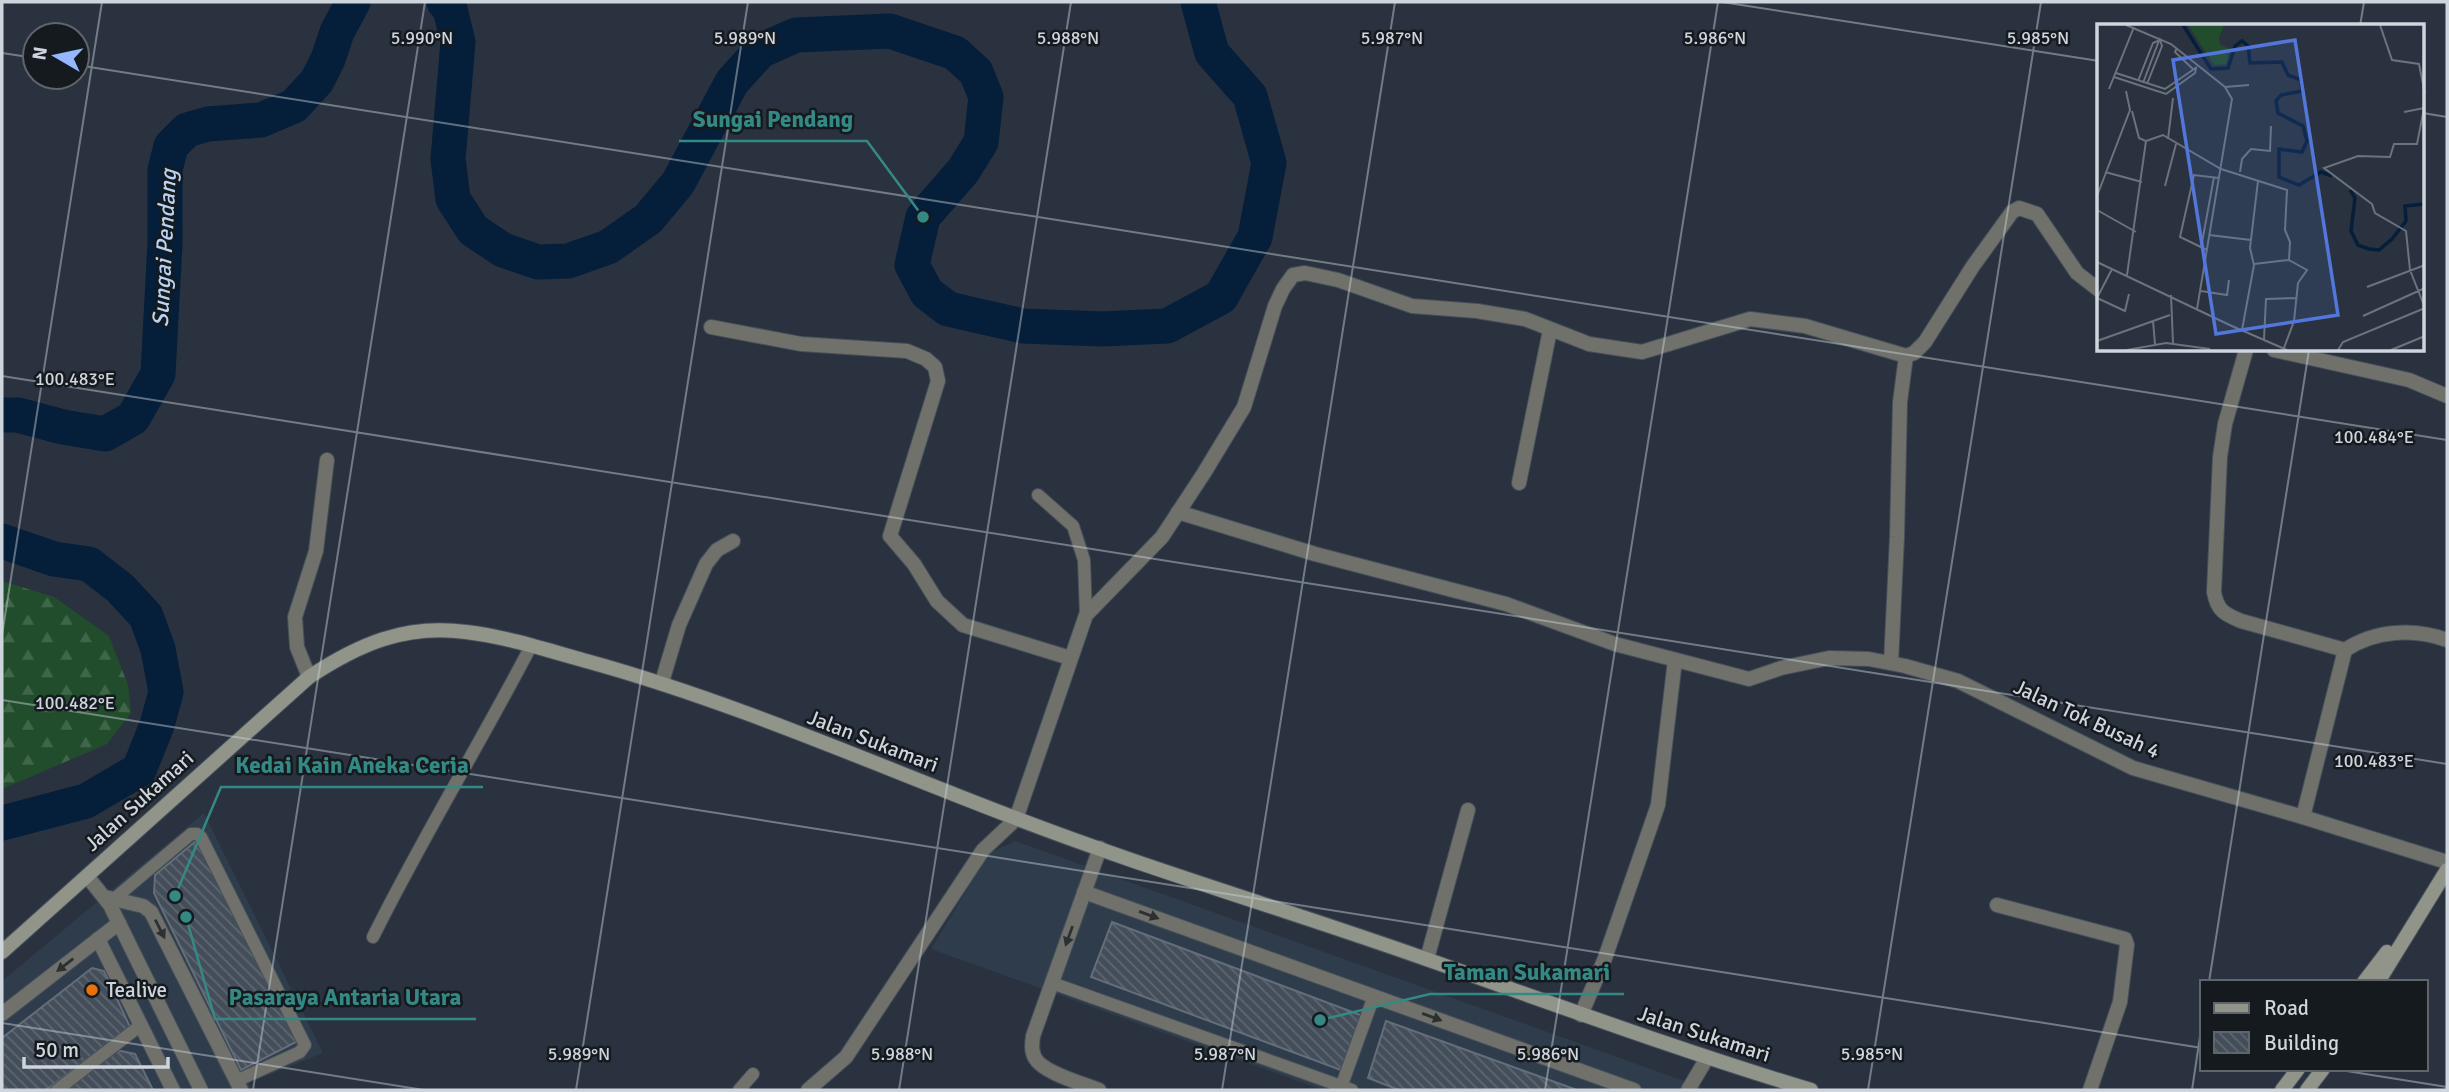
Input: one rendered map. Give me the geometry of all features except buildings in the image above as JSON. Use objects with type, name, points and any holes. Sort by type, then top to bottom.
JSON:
[{"type":"street","points":[[808,1090],[846,1057],[983,850],[1016,819],[1086,615],[1162,537],[1244,407],[1275,306],[1293,275],[1305,273],[1338,279],[1412,306],[1477,311],[1525,319],[1589,344],[1642,352],[1676,344],[1750,319],[1805,326],[1906,356],[1914,353],[1925,342],[1973,266],[2012,212],[2019,208],[2037,214],[2077,273],[2097,288]]},
{"type":"street","points":[[711,327],[801,344],[906,351],[926,359],[935,367],[938,381],[890,536],[914,564],[937,601],[963,625],[1070,658]]},
{"type":"street","points":[[1519,483],[1550,330]]},
{"type":"street","points":[[2245,352],[2225,424],[2220,457],[2214,592],[2216,607],[2241,621],[2345,650]]},
{"type":"street","points":[[2283,352],[2409,380],[2447,396]]},
{"type":"street","points":[[1891,663],[1900,402],[1906,356]]},
{"type":"street","points":[[309,677],[296,647],[295,617],[316,551],[327,460]]},
{"type":"street","points":[[1178,512],[1315,554],[1506,604],[1615,644],[1675,660],[1658,805],[1605,958],[1581,1015]]},
{"type":"street","points":[[662,682],[679,625],[706,564],[717,550],[733,541]]},
{"type":"street","name":"Jalan Sukamari","points":[[2,952],[309,677],[341,656],[398,634],[429,630],[467,632],[531,646],[662,682],[1016,819],[1427,959],[1707,1059],[1811,1090]]},
{"type":"street","points":[[2303,817],[2345,650],[2358,642],[2386,634],[2412,632],[2447,640]]},
{"type":"street","name":"Jalan Tok Busah 4","points":[[1675,660],[1749,679],[1781,668],[1829,658],[1869,659],[1891,663],[1958,681],[2133,768],[2447,862]]},
{"type":"street","points":[[1427,959],[1468,810]]},
{"type":"street","points":[[1099,1090],[1045,1068],[1033,1056],[1033,1036],[1100,848]]},
{"type":"street","points":[[2379,980],[2447,870]]},
{"type":"street","points":[[87,876],[110,898],[119,923],[201,1090]]},
{"type":"street","points":[[1084,892],[1634,1090]]},
{"type":"street","points":[[110,898],[143,906],[151,912],[239,1085]]},
{"type":"street","points":[[1997,905],[2125,939],[2127,945],[2120,1002],[2090,1090]]},
{"type":"street","points":[[2366,980],[2423,907]]},
{"type":"street","points":[[2,1014],[119,923]]},
{"type":"street","points":[[98,939],[173,1090]]},
{"type":"street","points":[[1688,1090],[1707,1059]]},
{"type":"street","points":[[2282,1090],[2296,1071]]},
{"type":"street","points":[[2307,1090],[2321,1071]]},
{"type":"lane","points":[[1038,495],[1073,526],[1084,560],[1086,615]]},
{"type":"lane","points":[[373,937],[416,851],[531,646]]},
{"type":"lane","points":[[110,898],[191,834],[197,834],[201,838],[305,1045],[300,1052],[239,1085]]},
{"type":"lane","points":[[1052,983],[1345,1089],[1374,996]]},
{"type":"lane","points":[[59,1090],[141,1025]]},
{"type":"lane","points":[[739,1090],[753,1074]]},
{"type":"shaded area","points":[[204,813],[323,1053],[249,1083],[252,1090],[2,1090],[2,981]]},
{"type":"shaded area","points":[[1015,841],[1709,1090],[1323,1090],[931,949],[989,853]]},
{"type":"green space","points":[[2,581],[54,597],[109,636],[128,685],[131,713],[107,744],[2,789]]},
{"type":"waterway","name":"Sungai Pendang","points":[[2,415],[18,415],[63,427],[105,434],[133,418],[158,374],[165,243],[165,170],[171,146],[187,130],[208,124],[261,120],[294,106],[317,81],[337,32],[353,2]]},
{"type":"waterway","name":"Sungai Pendang","points":[[444,2],[450,9],[458,42],[448,159],[453,199],[473,230],[503,250],[538,262],[568,261],[608,247],[648,219],[678,183],[732,82],[760,51],[796,35],[890,31],[955,53],[976,72],[986,97],[981,142],[963,171],[923,217],[912,265],[927,293],[948,309],[1023,326],[1102,329],[1167,326],[1221,297],[1255,237],[1269,163],[1250,96],[1212,53],[1198,2]]},
{"type":"waterway","name":"Sungai Pendang","points":[[2,541],[54,559],[89,564],[120,588],[146,616],[158,649],[166,692],[157,725],[139,770],[86,801],[2,823]]},
{"type":"place","name":"Sungai Pendang","points":[[923,217]]},
{"type":"place","name":"Kedai Kain Aneka Ceria","points":[[175,896]]},
{"type":"place","name":"Pasaraya Antaria Utara","points":[[186,917]]},
{"type":"place","name":"Tealive","points":[[92,990]]},
{"type":"place","name":"Taman Sukamari","points":[[1320,1020]]}]
